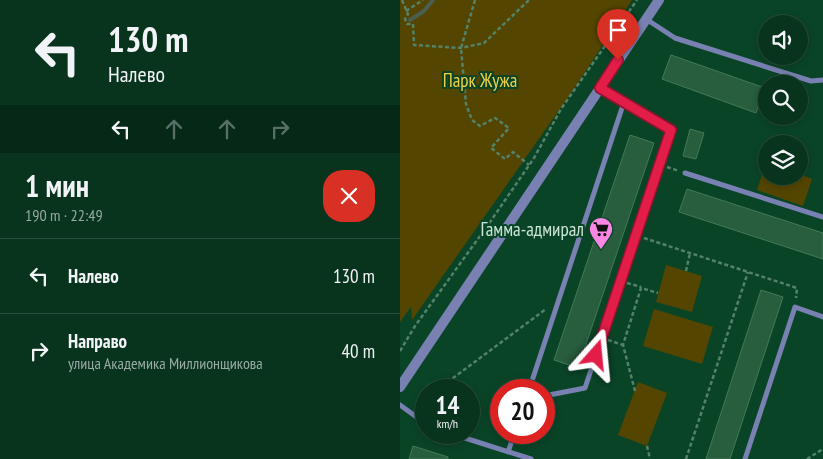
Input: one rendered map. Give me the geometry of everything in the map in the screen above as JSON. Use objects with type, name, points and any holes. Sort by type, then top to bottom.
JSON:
[{"type":"street","points":[[400,387],[659,0]]},
{"type":"lane","points":[[646,19],[675,38],[811,81],[823,80]]},
{"type":"lane","points":[[555,394],[585,388],[671,130],[600,88]]},
{"type":"lane","points":[[533,379],[624,102]]},
{"type":"lane","points":[[685,173],[823,217]]},
{"type":"lane","points":[[745,459],[795,307],[823,317]]},
{"type":"lane","points":[[400,405],[415,416]]},
{"type":"lane","points":[[480,443],[531,459]]},
{"type":"lane","points":[[508,452],[511,444]]},
{"type":"path","points":[[402,0],[408,14],[405,19],[407,24],[412,24],[414,45],[461,48],[484,43],[529,0]]},
{"type":"path","points":[[406,11],[423,0]]},
{"type":"path","points":[[475,0],[461,48],[466,104],[472,120],[480,126],[495,118],[509,128],[491,148],[505,159],[513,152],[529,165]]},
{"type":"path","points":[[400,351],[415,326],[529,165],[561,109],[637,0]]},
{"type":"path","points":[[650,240],[798,288],[795,307]]},
{"type":"path","points":[[686,271],[690,253]]},
{"type":"path","points":[[686,459],[748,272]]},
{"type":"path","points":[[621,281],[658,293]]},
{"type":"path","points":[[635,392],[623,345],[641,288]]},
{"type":"path","points":[[453,379],[558,300]]},
{"type":"path","points":[[602,338],[623,345]]},
{"type":"path","points":[[647,446],[650,459]]},
{"type":"path","points":[[807,459],[823,449]]},
{"type":"green space","name":"Парк Жужа","points":[[400,0],[632,0],[576,86],[412,320],[411,307],[400,322]]},
{"type":"green space","points":[[808,177],[812,179],[803,206],[757,190],[759,185],[808,185]]},
{"type":"green space","points":[[666,265],[702,276],[692,312],[656,302]]},
{"type":"green space","points":[[654,309],[713,327],[702,364],[643,346]]},
{"type":"green space","points":[[638,382],[667,393],[647,446],[618,435]]},
{"type":"building","points":[[671,55],[758,86],[758,107],[756,113],[662,79]]},
{"type":"building","points":[[690,129],[704,133],[696,159],[683,156]]},
{"type":"building","points":[[630,135],[654,143],[578,368],[554,360]]},
{"type":"building","points":[[687,189],[823,233],[823,259],[679,212]]},
{"type":"building","points":[[761,290],[783,297],[730,459],[706,459]]},
{"type":"building","points":[[413,446],[448,457],[448,459],[409,459]]},
{"type":"waterway","points":[[410,20],[424,11],[433,0]]},
{"type":"place","name":"Гамма-адмирал","points":[[601,250]]},
{"type":"route","points":[[596,355],[671,130],[600,88],[618,60]]}]
